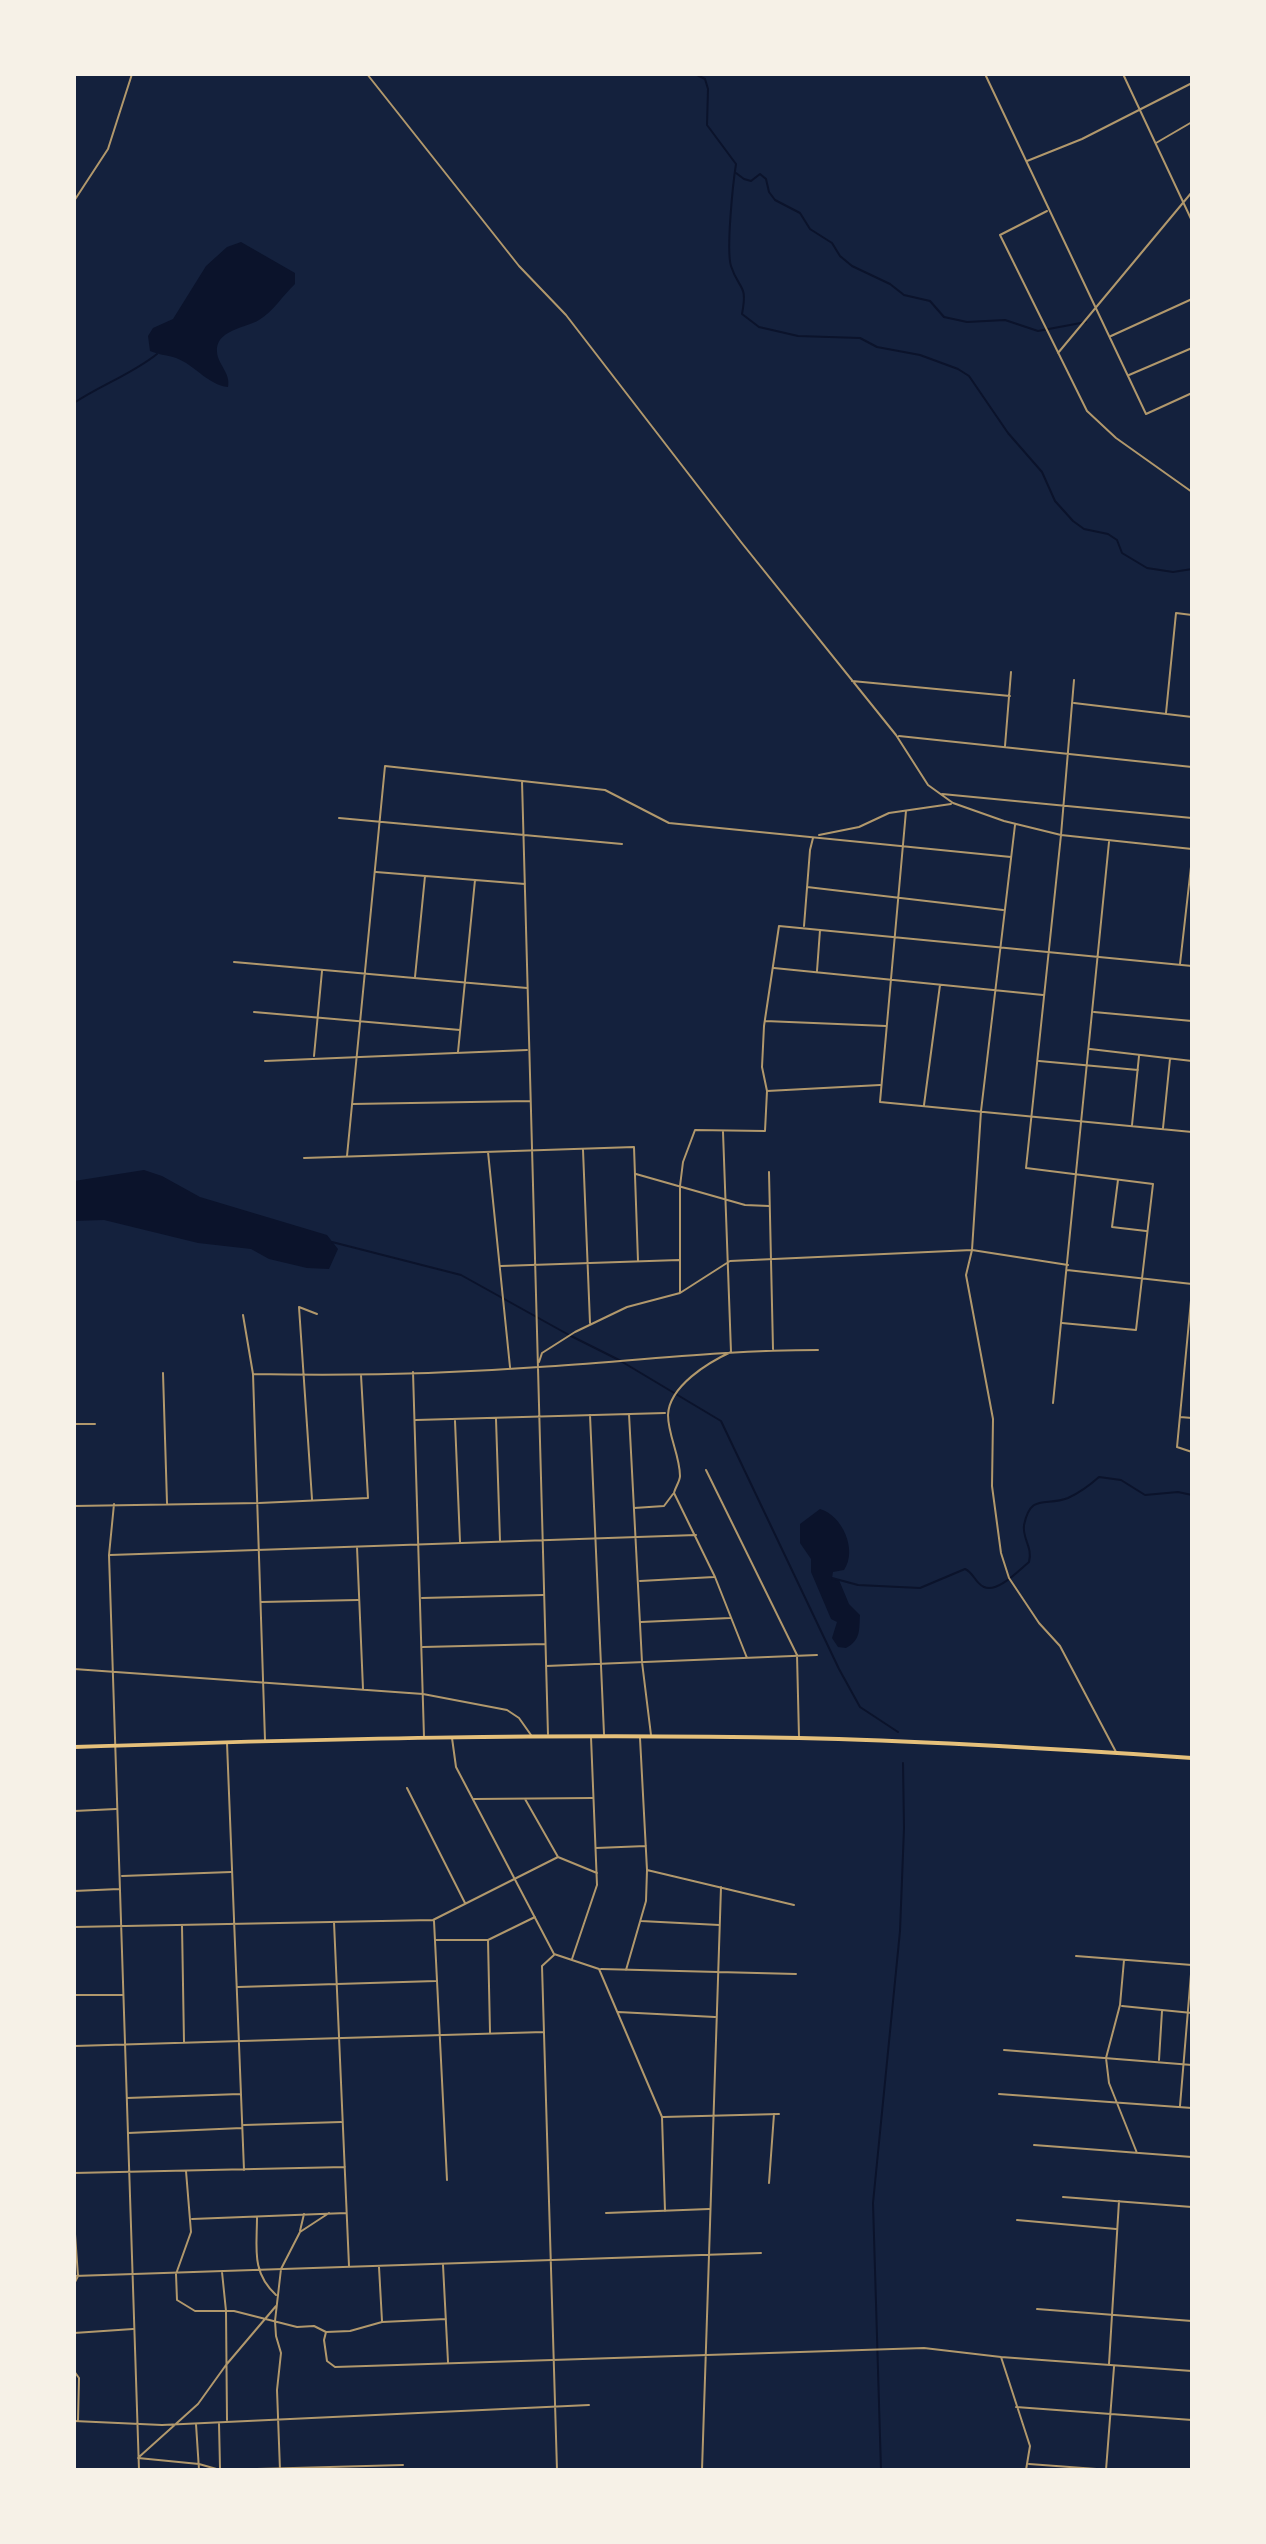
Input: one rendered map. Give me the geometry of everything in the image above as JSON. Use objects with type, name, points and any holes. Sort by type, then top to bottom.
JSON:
[{"type":"main road","points":[[74,1747],[531,1735],[651,1736],[799,1738],[1192,1758]]},
{"type":"street","points":[[74,201],[108,149],[132,74]]},
{"type":"street","points":[[367,74],[519,266],[566,315],[723,519],[896,735],[921,776],[953,803],[1015,824],[1061,835],[1192,849]]},
{"type":"street","points":[[985,74],[1146,414],[1192,393]]},
{"type":"street","points":[[1123,74],[1192,221]]},
{"type":"street","points":[[1027,161],[1082,139],[1192,83]]},
{"type":"street","points":[[1155,144],[1192,122]]},
{"type":"street","points":[[1058,353],[1192,192]]},
{"type":"street","points":[[1049,210],[1000,235],[1087,411],[1096,422],[1192,492]]},
{"type":"street","points":[[1110,336],[1192,299]]},
{"type":"street","points":[[1128,375],[1192,348]]},
{"type":"street","points":[[1165,714],[1176,613],[1192,615]]},
{"type":"street","points":[[1005,747],[1011,672]]},
{"type":"street","points":[[1062,1323],[1136,1330],[1153,1184],[1026,1168],[1074,680]]},
{"type":"street","points":[[852,681],[1010,696]]},
{"type":"street","points":[[1072,703],[1192,717]]},
{"type":"street","points":[[896,735],[1192,767]]},
{"type":"street","points":[[347,1156],[385,766],[605,790],[669,823],[1011,857]]},
{"type":"street","points":[[522,781],[548,1736]]},
{"type":"street","points":[[941,794],[1192,818]]},
{"type":"street","points":[[814,836],[859,827],[889,813],[953,803]]},
{"type":"street","points":[[906,811],[880,1102],[1192,1132]]},
{"type":"street","points":[[339,818],[622,844]]},
{"type":"street","points":[[1015,824],[981,1111],[972,1250],[966,1275],[993,1419],[992,1486],[1001,1553],[1009,1578],[1039,1623],[1060,1646],[1117,1753]]},
{"type":"street","points":[[804,928],[810,850],[814,836]]},
{"type":"street","points":[[1053,1403],[1109,841]]},
{"type":"street","points":[[1180,965],[1192,858]]},
{"type":"street","points":[[375,871],[525,884]]},
{"type":"street","points":[[415,978],[425,876]]},
{"type":"street","points":[[458,1053],[475,880]]},
{"type":"street","points":[[807,887],[1005,911]]},
{"type":"street","points":[[680,1293],[680,1186],[683,1162],[695,1130],[765,1131],[767,1091],[762,1067],[765,1021],[779,926],[1192,966]]},
{"type":"street","points":[[817,973],[820,930]]},
{"type":"street","points":[[234,962],[528,988]]},
{"type":"street","points":[[773,968],[1044,995]]},
{"type":"street","points":[[314,1058],[322,970]]},
{"type":"street","points":[[924,1106],[940,985]]},
{"type":"street","points":[[254,1012],[460,1030]]},
{"type":"street","points":[[1093,1012],[1192,1021]]},
{"type":"street","points":[[765,1021],[887,1026]]},
{"type":"street","points":[[1089,1049],[1192,1061]]},
{"type":"street","points":[[265,1061],[529,1050]]},
{"type":"street","points":[[1132,1126],[1139,1055]]},
{"type":"street","points":[[1163,1129],[1170,1059]]},
{"type":"street","points":[[1037,1060],[1138,1070]]},
{"type":"street","points":[[767,1091],[881,1085]]},
{"type":"street","points":[[352,1104],[531,1101]]},
{"type":"street","points":[[723,1131],[731,1352]]},
{"type":"street","points":[[304,1158],[634,1147],[638,1261]]},
{"type":"street","points":[[583,1148],[590,1324]]},
{"type":"street","points":[[488,1152],[510,1368]]},
{"type":"street","points":[[769,1172],[773,1350]]},
{"type":"street","points":[[635,1174],[745,1205],[770,1206]]},
{"type":"street","points":[[1118,1179],[1112,1227],[1147,1232]]},
{"type":"street","points":[[538,1367],[542,1353],[590,1324],[627,1307],[680,1293],[730,1261],[972,1250],[1068,1268],[1192,1284]]},
{"type":"street","points":[[500,1266],[680,1260]]},
{"type":"street","points":[[1192,1290],[1177,1447],[1192,1452]]},
{"type":"street","points":[[312,1500],[299,1307],[317,1314]]},
{"type":"street","points":[[243,1315],[253,1374],[265,1741]]},
{"type":"street","points":[[253,1374],[361,1374],[538,1367],[731,1352],[818,1350]]},
{"type":"street","points":[[634,1508],[664,1506],[674,1493],[680,1475],[668,1413],[679,1392],[697,1370],[705,1363],[731,1352]]},
{"type":"street","points":[[413,1372],[424,1738]]},
{"type":"street","points":[[163,1373],[167,1504]]},
{"type":"street","points":[[74,1506],[368,1498],[361,1374]]},
{"type":"street","points":[[415,1420],[668,1413]]},
{"type":"street","points":[[629,1414],[642,1662],[651,1736]]},
{"type":"street","points":[[590,1415],[604,1736]]},
{"type":"street","points":[[1179,1416],[1192,1418]]},
{"type":"street","points":[[496,1418],[500,1542]]},
{"type":"street","points":[[455,1419],[460,1543]]},
{"type":"street","points":[[74,1424],[95,1424]]},
{"type":"street","points":[[706,1470],[797,1655],[799,1738]]},
{"type":"street","points":[[674,1493],[715,1577],[747,1658]]},
{"type":"street","points":[[114,1504],[109,1555],[112,1672],[139,2470]]},
{"type":"street","points":[[109,1555],[696,1535]]},
{"type":"street","points":[[357,1547],[364,1690]]},
{"type":"street","points":[[638,1581],[715,1577]]},
{"type":"street","points":[[420,1598],[544,1594]]},
{"type":"street","points":[[260,1602],[360,1600]]},
{"type":"street","points":[[640,1622],[731,1618]]},
{"type":"street","points":[[421,1647],[546,1644]]},
{"type":"street","points":[[546,1666],[817,1655]]},
{"type":"street","points":[[74,1669],[423,1694],[507,1710],[519,1718],[531,1735]]},
{"type":"street","points":[[572,1960],[597,1885],[591,1736]]},
{"type":"street","points":[[626,1970],[646,1901],[640,1736]]},
{"type":"street","points":[[452,1737],[456,1767],[554,1954],[599,1969],[796,1974]]},
{"type":"street","points":[[227,1742],[244,2170]]},
{"type":"street","points":[[407,1788],[466,1904]]},
{"type":"street","points":[[525,1798],[558,1857],[597,1873]]},
{"type":"street","points":[[473,1799],[593,1798]]},
{"type":"street","points":[[74,1811],[117,1809]]},
{"type":"street","points":[[595,1848],[646,1846]]},
{"type":"street","points":[[74,1927],[433,1920],[558,1857]]},
{"type":"street","points":[[647,1870],[794,1905]]},
{"type":"street","points":[[120,1876],[232,1872]]},
{"type":"street","points":[[702,2470],[721,1887]]},
{"type":"street","points":[[74,1891],[120,1889]]},
{"type":"street","points":[[435,1940],[488,1940],[535,1917]]},
{"type":"street","points":[[433,1920],[447,2180]]},
{"type":"street","points":[[640,1921],[720,1925]]},
{"type":"street","points":[[334,1922],[349,2267]]},
{"type":"street","points":[[182,1925],[184,2042]]},
{"type":"street","points":[[488,1940],[490,2033]]},
{"type":"street","points":[[554,1954],[542,1966],[557,2470]]},
{"type":"street","points":[[1076,1956],[1191,1964],[1180,2108]]},
{"type":"street","points":[[1124,1960],[1120,2005],[1106,2058],[1109,2083],[1137,2153]]},
{"type":"street","points":[[599,1969],[662,2117],[665,2211]]},
{"type":"street","points":[[237,1987],[437,1981]]},
{"type":"street","points":[[74,1995],[123,1995]]},
{"type":"street","points":[[1120,2005],[1192,2013]]},
{"type":"street","points":[[1159,2062],[1162,2010]]},
{"type":"street","points":[[616,2012],[717,2017]]},
{"type":"street","points":[[74,2046],[544,2032]]},
{"type":"street","points":[[1004,2050],[1192,2065]]},
{"type":"street","points":[[127,2098],[241,2094]]},
{"type":"street","points":[[999,2094],[1192,2108]]},
{"type":"street","points":[[662,2117],[776,2114],[769,2183]]},
{"type":"street","points":[[128,2133],[343,2122]]},
{"type":"street","points":[[1034,2145],[1192,2157]]},
{"type":"street","points":[[74,2173],[345,2167]]},
{"type":"street","points":[[186,2171],[191,2232],[176,2274],[177,2300],[181,2304],[195,2311],[226,2311],[297,2327],[314,2326],[326,2332],[350,2331],[382,2322],[446,2319]]},
{"type":"street","points":[[1063,2197],[1192,2207]]},
{"type":"street","points":[[1109,2365],[1119,2201]]},
{"type":"street","points":[[606,2213],[710,2209]]},
{"type":"street","points":[[280,2469],[277,2419],[281,2353],[276,2336],[277,2296],[281,2269],[300,2232],[304,2213]]},
{"type":"street","points":[[300,2232],[329,2213]]},
{"type":"street","points":[[191,2219],[347,2213]]},
{"type":"street","points":[[257,2217],[258,2270],[261,2280],[277,2296]]},
{"type":"street","points":[[1017,2220],[1117,2229]]},
{"type":"street","points":[[74,2222],[74,2284]]},
{"type":"street","points":[[76,2276],[761,2253]]},
{"type":"street","points":[[443,2264],[448,2364]]},
{"type":"street","points":[[379,2266],[382,2322]]},
{"type":"street","points":[[222,2272],[226,2311],[227,2422]]},
{"type":"street","points":[[138,2458],[198,2404],[226,2365],[277,2305]]},
{"type":"street","points":[[1037,2309],[1192,2321]]},
{"type":"street","points":[[74,2333],[134,2329]]},
{"type":"street","points":[[326,2332],[324,2353],[327,2361],[335,2367],[924,2348],[1192,2371]]},
{"type":"street","points":[[1001,2357],[1030,2446],[1026,2470]]},
{"type":"street","points":[[1028,2464],[1107,2470],[1114,2365]]},
{"type":"street","points":[[74,2371],[79,2378],[76,2421],[174,2424],[589,2405]]},
{"type":"street","points":[[1016,2407],[1192,2420]]},
{"type":"street","points":[[219,2422],[220,2470]]},
{"type":"street","points":[[196,2423],[199,2470]]},
{"type":"street","points":[[138,2458],[199,2464],[220,2470],[403,2465]]},
{"type":"water","points":[[241,242],[295,273],[295,284],[264,317],[221,339],[217,352],[228,377],[228,387],[214,383],[176,358],[150,351],[148,336],[153,328],[173,319],[206,266],[227,247]]},
{"type":"water","points":[[144,1170],[162,1176],[200,1197],[327,1235],[338,1249],[329,1269],[307,1268],[269,1259],[251,1249],[198,1243],[104,1220],[74,1221],[74,1181]]},
{"type":"water","points":[[820,1509],[835,1518],[848,1543],[848,1562],[844,1570],[833,1572],[832,1578],[839,1580],[849,1604],[860,1615],[857,1638],[846,1648],[838,1647],[832,1638],[837,1622],[831,1619],[811,1572],[811,1559],[800,1543],[800,1524]]},
{"type":"waterway","points":[[695,74],[705,79],[708,89],[707,125],[736,164],[729,246],[731,266],[743,292],[742,314],[759,327],[798,336],[860,338],[877,347],[920,355],[958,369],[969,376],[1008,433],[1042,472],[1055,501],[1073,521],[1084,529],[1108,534],[1117,540],[1122,553],[1147,568],[1173,572],[1192,569]]},
{"type":"waterway","points":[[736,173],[751,181],[760,174],[766,179],[775,200],[800,213],[810,229],[832,243],[840,256],[852,266],[890,284],[904,295],[930,301],[944,317],[967,322],[1005,320],[1038,331],[1086,322]]},
{"type":"waterway","points":[[74,403],[157,354]]},
{"type":"waterway","points":[[332,1242],[461,1275],[619,1360],[721,1421],[860,1707],[898,1732]]},
{"type":"waterway","points":[[832,1578],[858,1585],[920,1588],[965,1569],[984,1587],[996,1587],[1029,1562],[1024,1525],[1035,1504],[1068,1498],[1099,1477],[1121,1480],[1145,1495],[1178,1492],[1192,1495]]},
{"type":"waterway","points":[[881,2470],[873,2203],[900,1931],[903,1763]]}]
